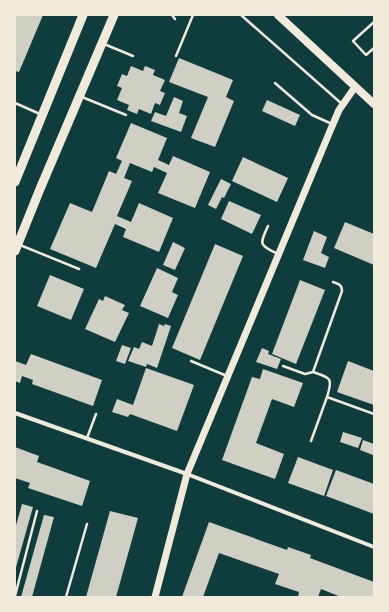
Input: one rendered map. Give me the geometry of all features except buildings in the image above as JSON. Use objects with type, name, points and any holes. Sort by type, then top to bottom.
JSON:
[{"type":"main road","points":[[15,182],[83,15]]},
{"type":"main road","points":[[17,248],[40,189],[114,15]]},
{"type":"main road","points":[[278,15],[374,104]]},
{"type":"street","points":[[155,597],[187,474],[339,110],[355,87]]},
{"type":"street","points":[[15,413],[187,474],[374,547]]},
{"type":"lane","points":[[172,15],[175,19]]},
{"type":"lane","points":[[176,56],[193,15]]},
{"type":"lane","points":[[241,15],[343,104]]},
{"type":"lane","points":[[102,43],[133,56]]},
{"type":"lane","points":[[275,83],[312,115],[333,125]]},
{"type":"lane","points":[[80,96],[126,115]]},
{"type":"lane","points":[[15,104],[42,115]]},
{"type":"lane","points":[[268,226],[262,239],[263,246],[266,249],[278,254]]},
{"type":"lane","points":[[17,248],[79,269]]},
{"type":"lane","points":[[313,372],[342,291],[341,285],[333,282]]},
{"type":"lane","points":[[191,361],[227,376]]},
{"type":"lane","points":[[283,366],[305,374],[313,372],[329,378],[331,382],[311,441]]},
{"type":"lane","points":[[327,397],[374,414]]},
{"type":"lane","points":[[87,438],[96,414]]},
{"type":"lane","points":[[15,596],[37,511]]},
{"type":"lane","points":[[66,597],[87,524]]},
{"type":"path","points":[[374,22],[353,41],[366,55],[374,48]]}]
